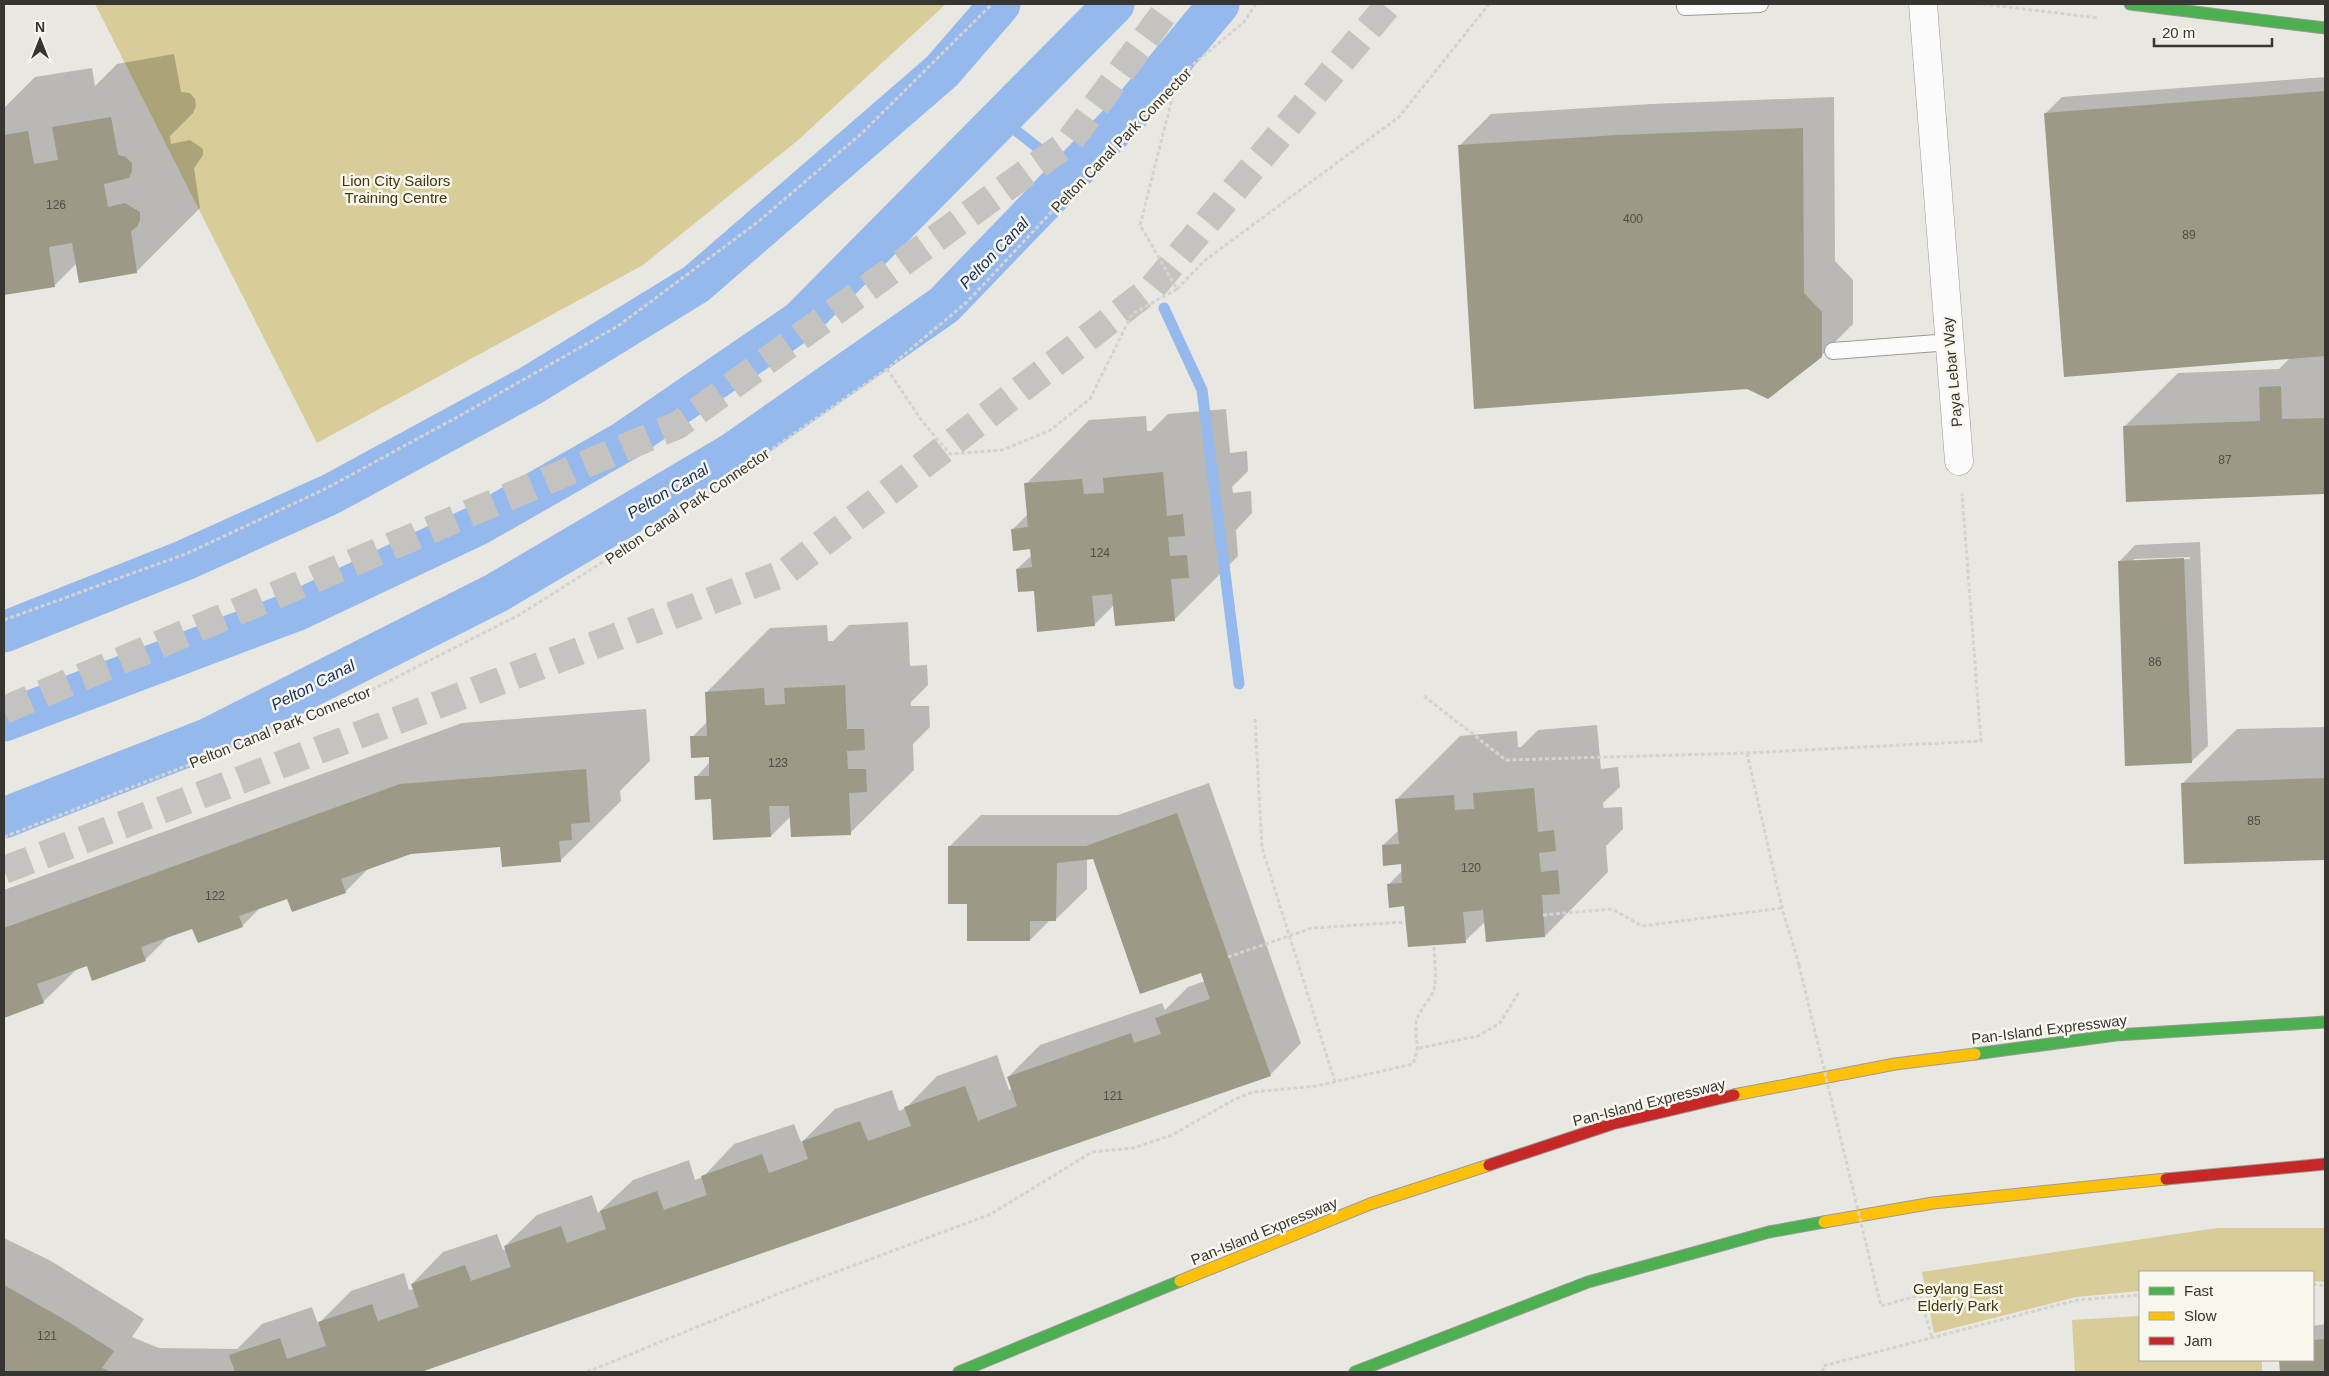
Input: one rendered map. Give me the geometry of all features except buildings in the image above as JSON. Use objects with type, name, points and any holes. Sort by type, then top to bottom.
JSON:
[{"type":"main road","points":[[2130,4],[2325,28]]},
{"type":"main road","name":"Pan-Island Expressway","points":[[959,1372],[1370,1204],[1612,1124],[1753,1092],[1895,1064],[2116,1034],[2325,1022]]},
{"type":"main road","points":[[1355,1372],[1588,1282],[1769,1232],[1933,1203],[2302,1164],[2325,1164]]},
{"type":"street","name":"Paya Lebar Way","points":[[1923,4],[1959,461]]},
{"type":"lane","points":[[1685,4],[1685,7],[1760,4]]},
{"type":"lane","points":[[1833,351],[1950,342]]},
{"type":"path","points":[[4,620],[188,553],[327,488],[618,326],[760,221],[862,133],[992,4]]},
{"type":"path","name":"Pelton Canal Park Connector","points":[[4,837],[342,705],[519,615],[679,514],[887,369],[967,302],[1178,78],[1244,22],[1256,4]]},
{"type":"path","points":[[887,369],[922,421],[950,454],[1002,450],[1049,431],[1090,399],[1132,314],[1177,289],[1204,261],[1400,117],[1489,4]]},
{"type":"path","points":[[1177,289],[1140,225],[1178,78]]},
{"type":"path","points":[[1424,696],[1506,760],[1746,753],[1981,741],[1959,461]]},
{"type":"path","points":[[1255,720],[1262,848],[1335,1082]]},
{"type":"path","points":[[1746,753],[1782,908],[1799,965],[1881,1306],[1920,1295],[1932,1338]]},
{"type":"path","points":[[1543,916],[1612,909],[1642,926],[1782,908]]},
{"type":"path","points":[[1228,957],[1312,928],[1405,922]]},
{"type":"path","points":[[587,1372],[780,1293],[991,1214],[1092,1152],[1132,1148],[1172,1136],[1235,1099],[1253,1092],[1316,1086],[1413,1064],[1419,1048],[1416,1025],[1422,1009],[1433,992],[1436,980],[1434,945]]},
{"type":"path","points":[[1419,1048],[1478,1036],[1500,1023],[1519,992]]},
{"type":"path","points":[[1823,1372],[1823,1366],[2077,1300],[2139,1295]]},
{"type":"green space","name":"Lion City Sailors Training Centre","points":[[95,4],[946,4],[797,141],[643,265],[317,443]]},
{"type":"green space","name":"Geylang East Elderly Park","points":[[2217,1228],[2325,1228],[2325,1282],[2314,1281],[2314,1271],[2139,1271],[2139,1291],[2076,1297],[1934,1333],[1922,1272]]},
{"type":"green space","points":[[2139,1316],[2139,1361],[2262,1361],[2262,1372],[2075,1372],[2072,1320]]},
{"type":"waterway","name":"Pelton Canal","points":[[4,632],[185,560],[331,494],[530,386],[696,284],[942,71],[1000,4]]},
{"type":"waterway","name":"Pelton Canal","points":[[4,721],[298,610],[478,525],[625,441],[800,321],[1114,4]]},
{"type":"waterway","name":"Pelton Canal","points":[[4,818],[209,738],[496,593],[731,454],[944,305],[1129,113],[1219,4]]},
{"type":"waterway","points":[[1000,118],[1071,174]]},
{"type":"waterway","points":[[1164,308],[1202,390],[1239,684]]},
{"type":"tunnel","points":[[4,710],[678,425],[1069,142],[1171,4]]},
{"type":"tunnel","points":[[4,870],[784,573],[1153,287],[1389,4]]},
{"type":"traffic: fast","points":[[2130,4],[2325,28]]},
{"type":"traffic: fast","points":[[1975,1054],[2116,1035],[2325,1022]]},
{"type":"traffic: fast","points":[[1355,1372],[1588,1282],[1769,1232],[1824,1222]]},
{"type":"traffic: fast","points":[[959,1372],[1180,1281]]},
{"type":"traffic: slow","points":[[1734,1095],[1895,1064],[1975,1054]]},
{"type":"traffic: slow","points":[[1180,1281],[1370,1204],[1489,1165]]},
{"type":"traffic: slow","points":[[1824,1222],[1933,1203],[2166,1179]]},
{"type":"traffic: jam","points":[[1489,1165],[1612,1124],[1734,1095]]},
{"type":"traffic: jam","points":[[2166,1179],[2325,1164]]}]
